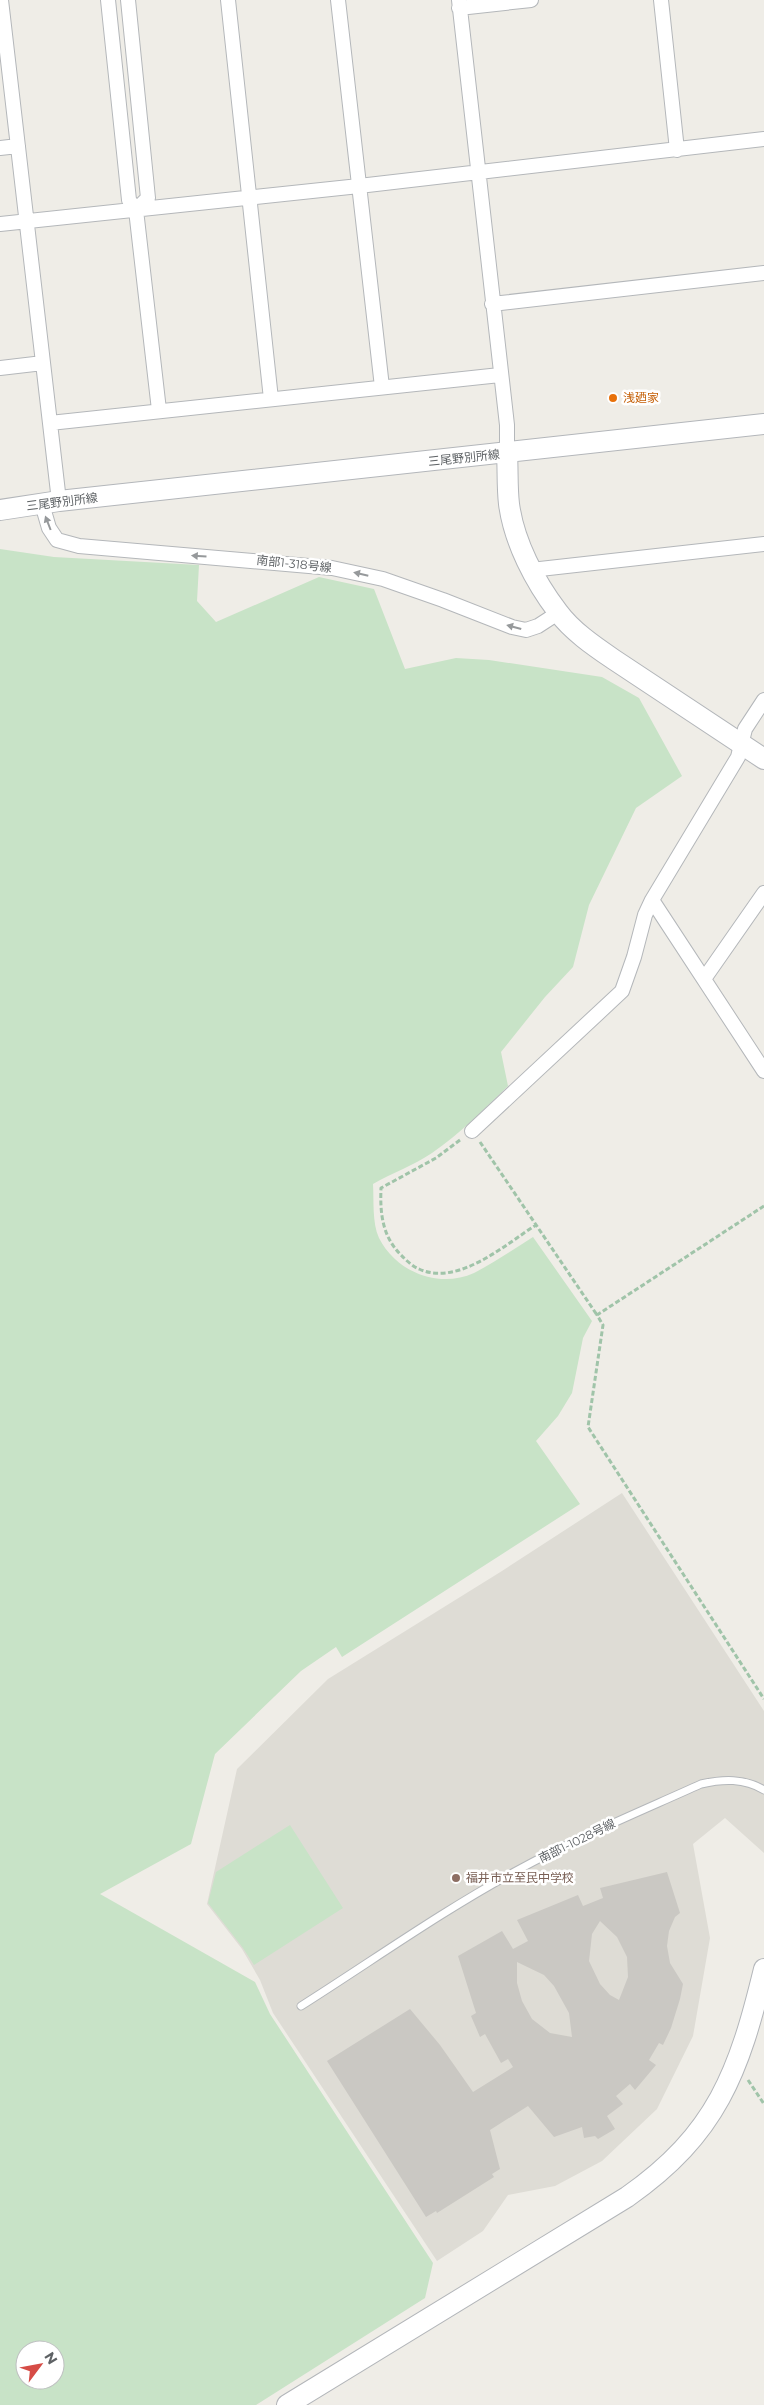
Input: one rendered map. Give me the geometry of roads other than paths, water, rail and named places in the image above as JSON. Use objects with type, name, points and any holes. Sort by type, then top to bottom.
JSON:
[{"type":"street","points":[[1,0],[50,423],[50,503]]},
{"type":"street","points":[[108,0],[129,200],[136,210],[159,410]]},
{"type":"street","points":[[128,0],[148,198],[136,210]]},
{"type":"street","points":[[228,0],[271,399]]},
{"type":"street","points":[[338,0],[356,174],[360,186],[382,387]]},
{"type":"street","points":[[531,0],[459,4],[507,425],[507,454],[764,424]]},
{"type":"street","points":[[662,0],[677,150]]},
{"type":"street","points":[[0,224],[360,186],[764,139]]},
{"type":"street","points":[[0,148],[18,146]]},
{"type":"street","points":[[492,304],[764,273]]},
{"type":"street","points":[[0,368],[44,364]]},
{"type":"street","points":[[50,423],[500,375]]},
{"type":"street","name":"三尾野別所線","points":[[0,510],[507,454],[509,504],[520,541],[531,570],[558,613],[592,644],[613,659],[764,759]]},
{"type":"street","name":"南部1-318号線","points":[[50,503],[49,528],[57,540],[80,546],[332,568],[382,579],[512,627],[526,630],[538,626],[558,613]]},
{"type":"street","points":[[531,570],[764,544]]},
{"type":"street","points":[[472,1131],[622,990],[634,957],[644,915],[738,757],[744,730],[764,700]]},
{"type":"street","points":[[704,979],[764,893]]},
{"type":"street","points":[[652,900],[764,1071]]},
{"type":"street","points":[[287,2405],[627,2198],[656,2177],[699,2133],[713,2113],[737,2066],[764,1969]]},
{"type":"lane","name":"南部1-1028号線","points":[[301,2006],[515,1871],[570,1843],[701,1784],[720,1779],[738,1780],[764,1790]]},
{"type":"place","name":"浅廼家","points":[[613,398]]},
{"type":"place","name":"福井市立至民中学校","points":[[456,1878]]}]
